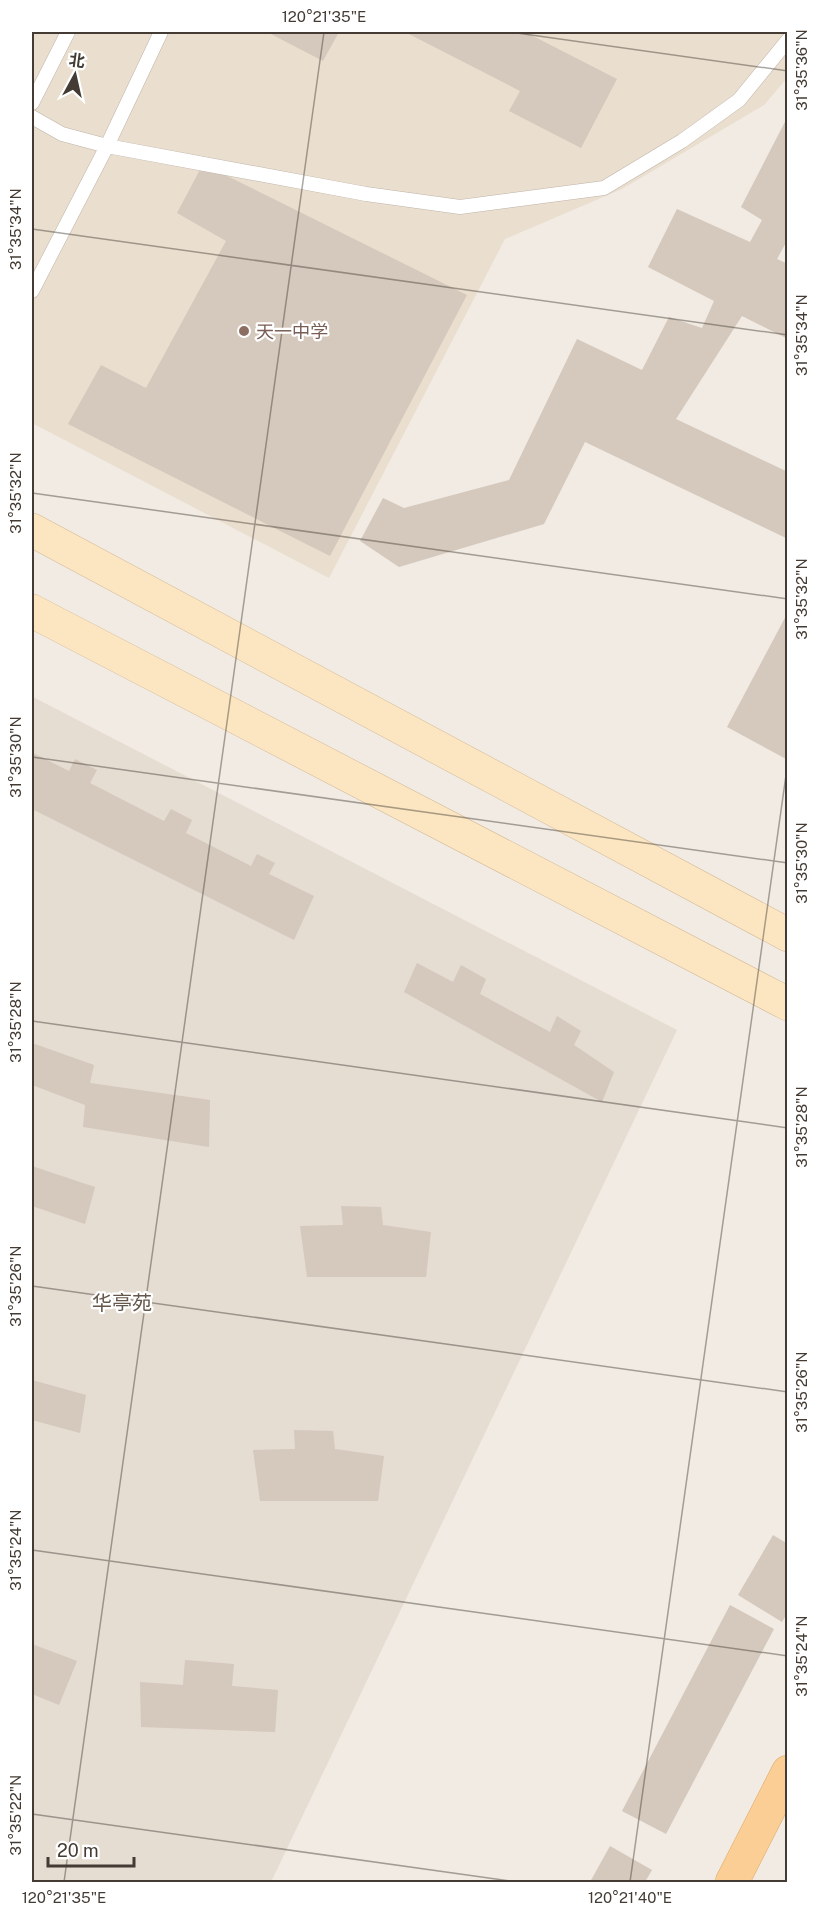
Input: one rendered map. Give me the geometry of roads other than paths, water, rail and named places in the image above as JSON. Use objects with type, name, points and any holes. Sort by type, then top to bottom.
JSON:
[{"type":"main road","points":[[32,530],[788,935]]},
{"type":"main road","points":[[32,611],[788,1004]]},
{"type":"main road","points":[[732,1882],[788,1773]]},
{"type":"lane","points":[[32,103],[68,32]]},
{"type":"lane","points":[[32,291],[107,146],[161,32]]},
{"type":"lane","points":[[32,117],[62,134],[107,146],[366,194],[460,207],[604,188],[682,141],[739,100],[788,40]]},
{"type":"place","name":"天一中学","points":[[244,331]]},
{"type":"district","name":"华亭苑","points":[[122,1303]]}]
